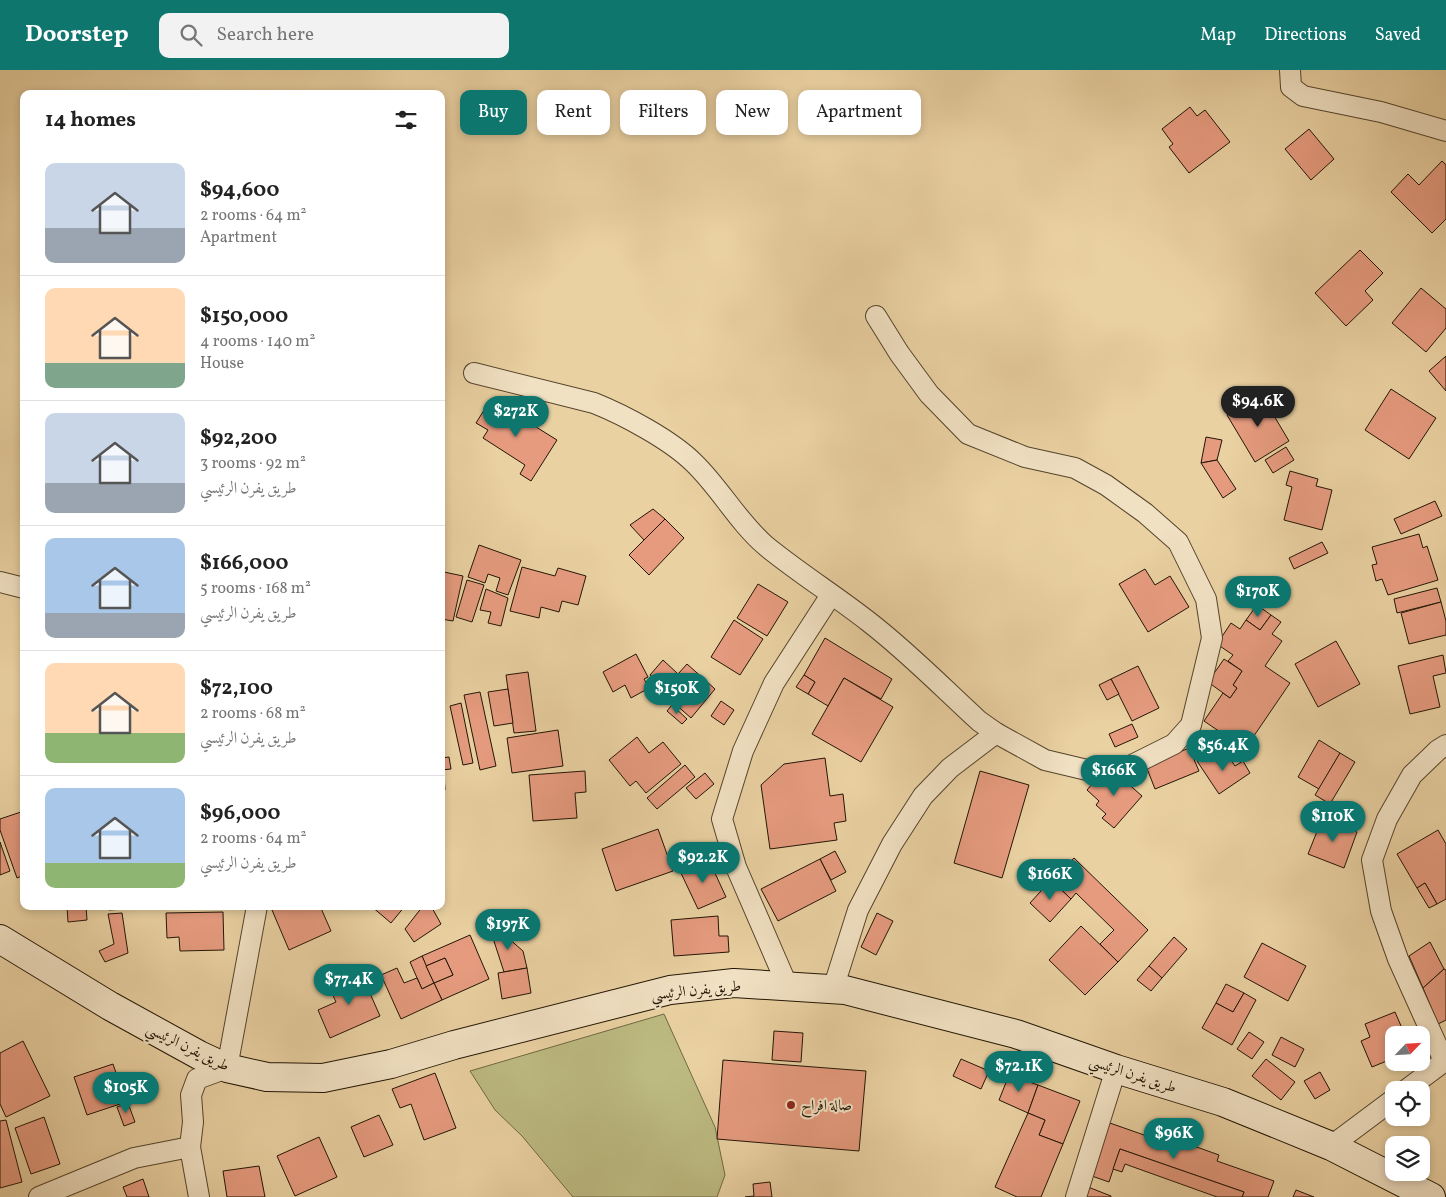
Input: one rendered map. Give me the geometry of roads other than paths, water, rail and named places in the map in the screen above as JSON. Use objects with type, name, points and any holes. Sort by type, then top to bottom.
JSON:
[{"type":"main road","name":"طريق يفرن الرئيسي","points":[[0,938],[132,1019],[199,1055],[227,1068],[266,1077],[323,1078],[391,1064],[454,1045],[670,990],[734,983],[845,990],[1016,1034],[1116,1069],[1224,1102],[1331,1146],[1431,1197]]},
{"type":"street","points":[[1290,70],[1292,86],[1303,96],[1381,112],[1446,131]]},
{"type":"street","points":[[474,373],[594,403],[612,410],[664,441],[694,462],[730,504],[744,525],[765,545],[870,622],[979,721],[996,733],[1045,760],[1087,770],[1130,766],[1174,744],[1190,725],[1212,638],[1206,599],[1178,542],[1145,513],[1106,485],[1075,468],[1025,456],[968,434],[929,394],[899,353],[876,316]]},
{"type":"street","points":[[0,582],[20,587]]},
{"type":"street","points":[[788,986],[736,867],[722,820],[743,751],[774,683],[831,595]]},
{"type":"street","points":[[833,989],[858,910],[892,844],[923,796],[950,768],[996,733]]},
{"type":"street","points":[[1418,1081],[1445,1060],[1398,959],[1381,911],[1372,860],[1387,819],[1412,775],[1438,750],[1446,745]]},
{"type":"street","points":[[199,1197],[190,1147],[193,1122],[191,1095],[197,1079],[227,1068],[256,910]]},
{"type":"street","points":[[1076,1197],[1116,1069]]},
{"type":"street","points":[[1331,1146],[1385,1106]]},
{"type":"street","points":[[39,1197],[134,1158],[190,1147]]},
{"type":"place","name":"صالة افراح","points":[[791,1105]]}]
